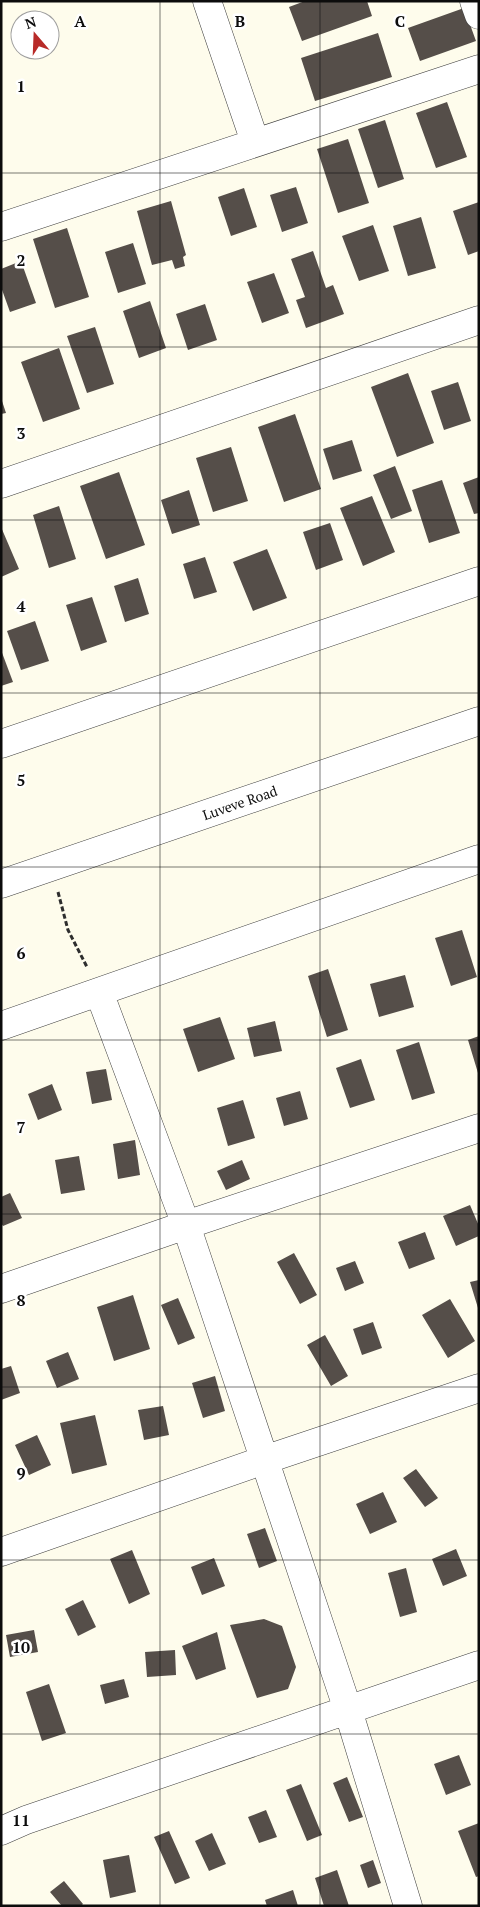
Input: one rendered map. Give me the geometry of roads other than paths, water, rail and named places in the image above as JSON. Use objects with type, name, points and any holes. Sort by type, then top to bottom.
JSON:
[{"type":"street","points":[[207,1],[255,142]]},
{"type":"street","points":[[474,1],[479,15]]},
{"type":"street","points":[[1,228],[479,69]]},
{"type":"street","points":[[1,484],[479,320]]},
{"type":"street","points":[[1,744],[479,582]]},
{"type":"street","name":"Luveve Road","points":[[1,884],[479,721]]},
{"type":"street","points":[[1,1026],[479,859]]},
{"type":"street","points":[[99,992],[186,1224],[348,1710],[408,1906]]},
{"type":"street","points":[[1,1289],[186,1224],[479,1128]]},
{"type":"street","points":[[1,1552],[264,1460],[479,1388]]},
{"type":"street","points":[[1,1831],[26,1820],[479,1665]]}]
